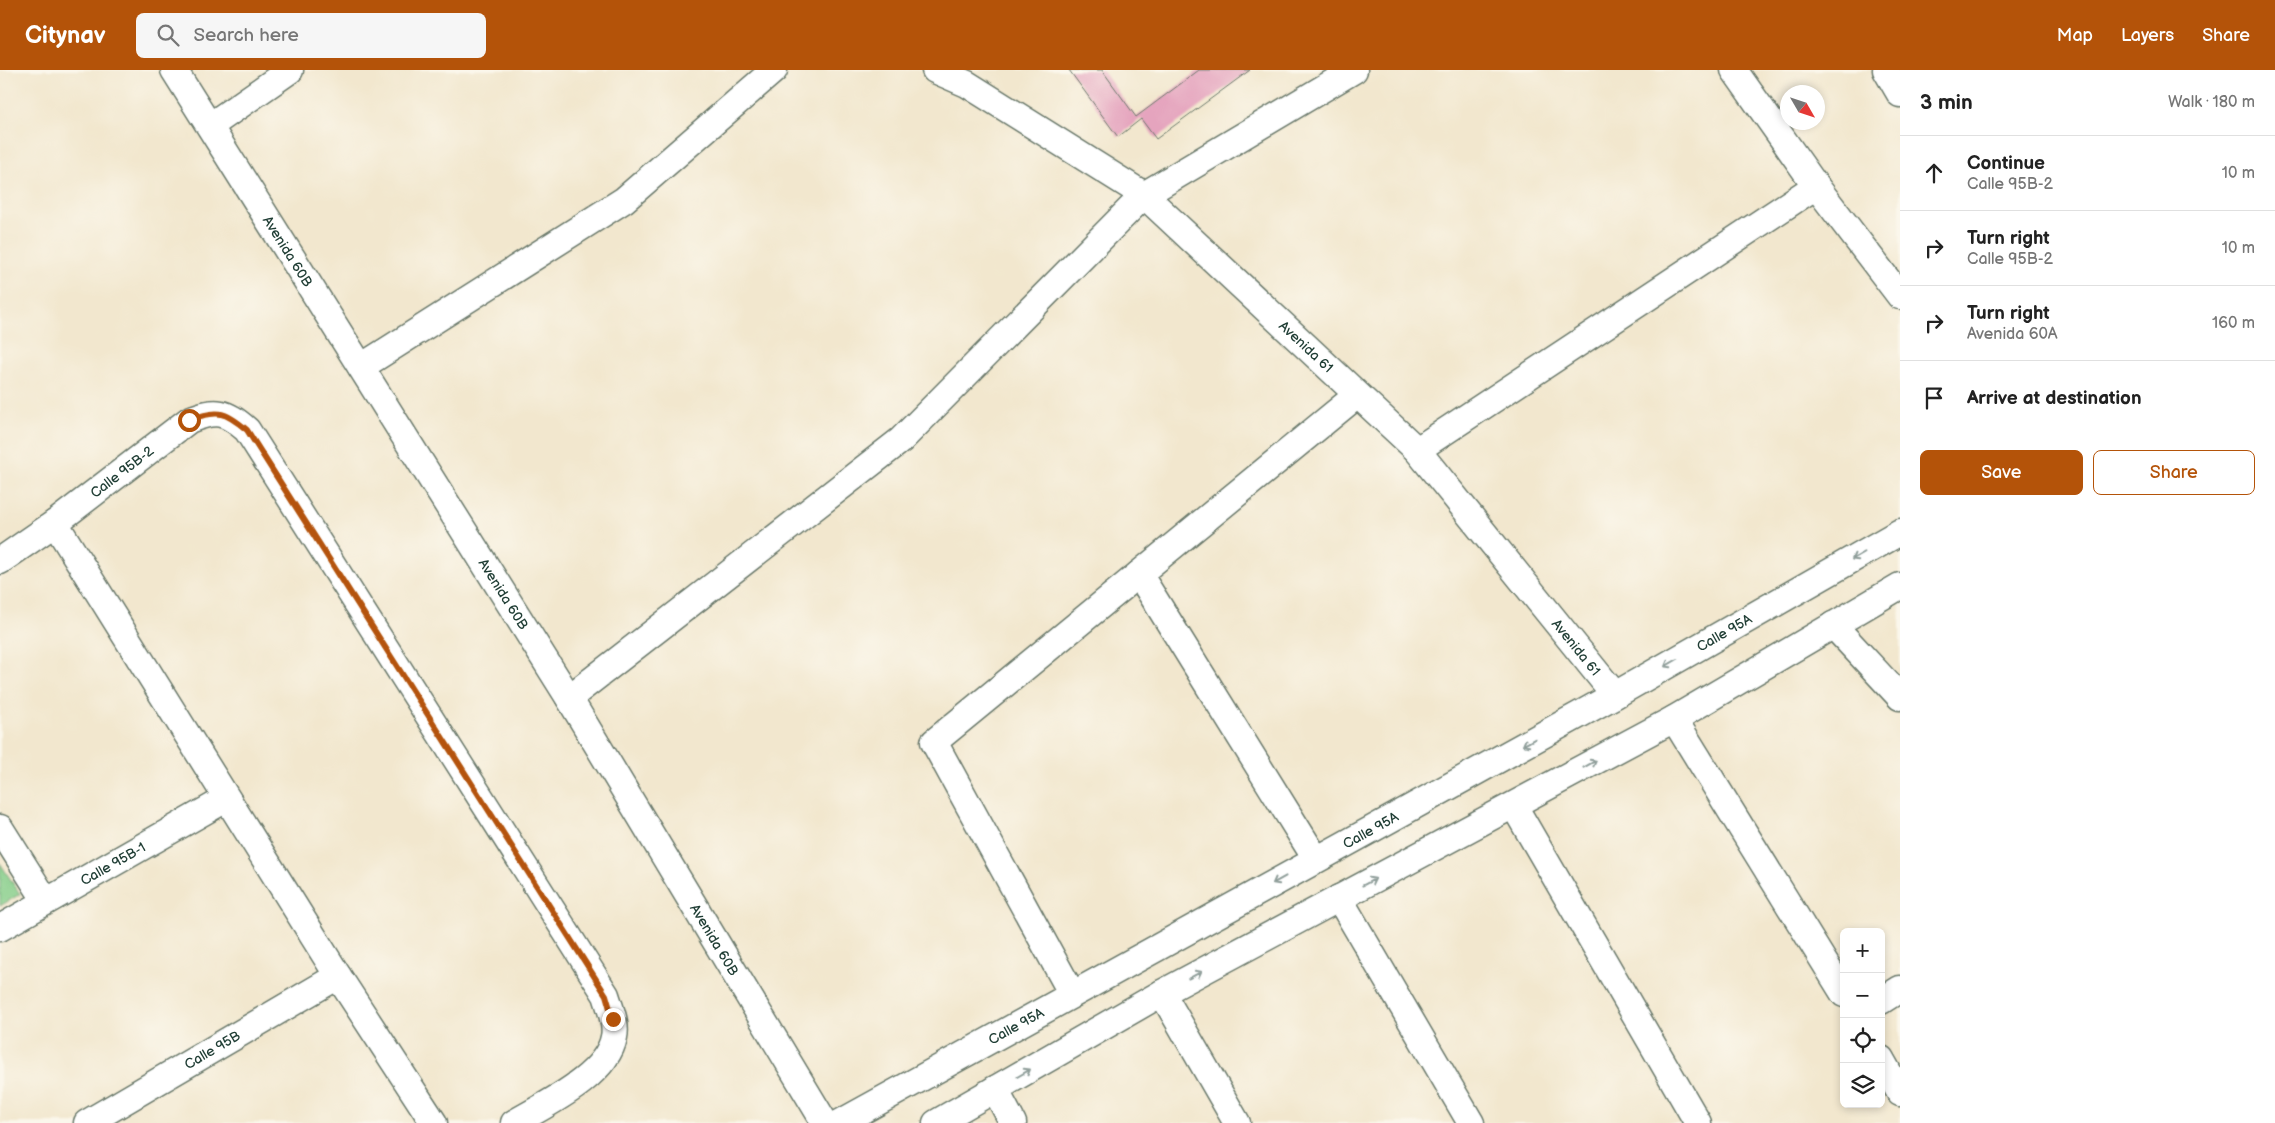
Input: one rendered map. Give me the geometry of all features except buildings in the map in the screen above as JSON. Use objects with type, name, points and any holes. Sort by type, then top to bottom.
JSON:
[{"type":"street","name":"Avenida 60B","points":[[174,70],[569,698],[825,1123]]},
{"type":"street","points":[[210,126],[290,70]]},
{"type":"street","points":[[361,367],[624,200],[774,70]]},
{"type":"street","name":"Avenida 61","points":[[935,70],[967,84],[1144,195],[1356,396],[1417,450],[1615,695]]},
{"type":"street","points":[[569,698],[901,440],[1144,195],[1354,70]]},
{"type":"street","points":[[1734,70],[1816,186],[1900,296]]},
{"type":"street","points":[[1886,70],[1900,94]]},
{"type":"street","points":[[1417,450],[1816,186]]},
{"type":"street","points":[[1072,994],[934,742],[1356,396]]},
{"type":"street","name":"Calle 95B-2","points":[[0,561],[55,523],[189,420],[208,412],[222,413],[233,418],[247,430],[606,995],[613,1019],[614,1037],[607,1053],[585,1081],[514,1123]]},
{"type":"street","points":[[55,523],[338,976],[434,1123]]},
{"type":"street","name":"Calle 95A","points":[[840,1123],[1615,695],[1900,532]]},
{"type":"street","points":[[1138,574],[1316,860]]},
{"type":"street","points":[[936,1123],[1162,993],[1514,806],[1674,718],[1900,586]]},
{"type":"street","points":[[1834,625],[1900,697]]},
{"type":"street","points":[[1674,718],[1840,988]]},
{"type":"street","name":"Calle 95B-1","points":[[0,928],[226,798]]},
{"type":"street","points":[[1514,806],[1698,1123]]},
{"type":"street","points":[[0,828],[46,901]]},
{"type":"street","points":[[1340,898],[1471,1123]]},
{"type":"street","name":"Calle 95B","points":[[87,1123],[338,976]]},
{"type":"street","points":[[1885,998],[1900,989]]},
{"type":"street","points":[[1162,993],[1237,1123]]},
{"type":"street","points":[[1883,1063],[1900,1093]]},
{"type":"street","points":[[995,1089],[1014,1123]]},
{"type":"green space","points":[[0,863],[20,894],[0,906]]},
{"type":"route","points":[[189,420],[208,412],[222,413],[233,418],[247,430],[606,995],[613,1019]]}]
